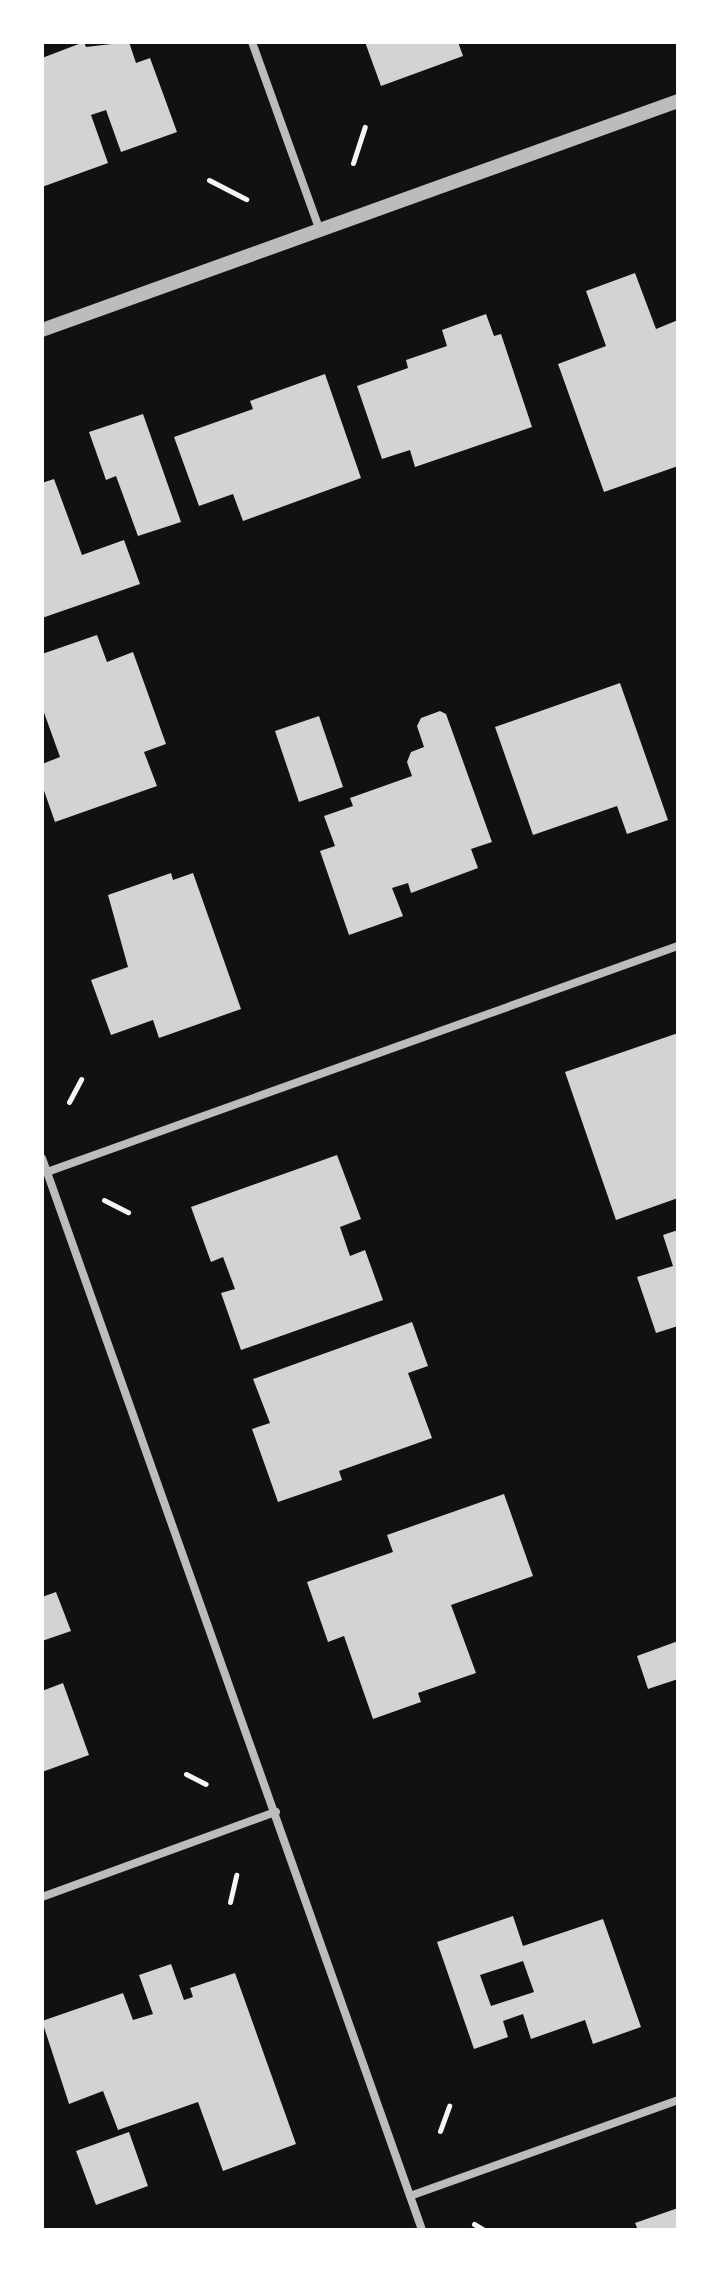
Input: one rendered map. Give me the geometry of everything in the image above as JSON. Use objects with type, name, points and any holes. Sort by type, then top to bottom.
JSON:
[{"type":"street","points":[[252,42],[320,231]]},
{"type":"street","points":[[42,330],[678,101]]},
{"type":"street","points":[[47,1172],[678,946]]},
{"type":"street","points":[[42,1158],[422,2230]]},
{"type":"street","points":[[42,1897],[276,1812]]},
{"type":"street","points":[[410,2196],[678,2100]]},
{"type":"path","points":[[353,163],[365,127]]},
{"type":"path","points":[[209,180],[246,199]]},
{"type":"path","points":[[69,1102],[81,1079]]},
{"type":"path","points":[[104,1200],[128,1212]]},
{"type":"path","points":[[186,1774],[206,1784]]},
{"type":"path","points":[[230,1902],[236,1875]]},
{"type":"path","points":[[440,2131],[449,2106]]},
{"type":"path","points":[[474,2224],[484,2230]]},
{"type":"building","points":[[84,42],[86,47],[129,42],[136,63],[150,58],[177,132],[121,152],[106,110],[91,115],[108,163],[42,187],[42,58]]},
{"type":"building","points":[[365,42],[458,42],[463,56],[381,86]]},
{"type":"building","points":[[635,273],[656,329],[678,320],[678,466],[604,492],[558,364],[606,346],[586,291]]},
{"type":"building","points":[[486,314],[494,336],[501,334],[532,427],[415,467],[410,450],[382,459],[357,386],[408,368],[406,360],[447,346],[442,330]]},
{"type":"building","points":[[325,374],[361,478],[243,521],[233,494],[199,506],[174,437],[253,409],[250,401]]},
{"type":"building","points":[[143,414],[181,522],[138,536],[116,476],[106,480],[89,432]]},
{"type":"building","points":[[54,479],[82,555],[124,540],[140,584],[42,618],[42,483]]},
{"type":"building","points":[[97,635],[107,662],[133,652],[166,744],[144,752],[157,786],[55,822],[42,785],[42,764],[60,757],[42,707],[42,654]]},
{"type":"building","points":[[620,683],[668,820],[627,834],[617,806],[533,835],[495,727]]},
{"type":"building","points":[[440,711],[446,714],[492,842],[471,849],[478,868],[411,893],[408,883],[392,888],[403,916],[349,935],[320,851],[335,846],[324,816],[353,806],[350,798],[412,776],[407,762],[411,752],[424,747],[417,726],[421,718]]},
{"type":"building","points":[[319,716],[343,787],[299,802],[275,731]]},
{"type":"building","points":[[171,873],[173,880],[193,873],[241,1009],[159,1038],[153,1020],[111,1035],[91,980],[128,967],[108,895]]},
{"type":"building","points":[[678,1033],[678,1198],[616,1220],[565,1072]]},
{"type":"building","points":[[337,1155],[361,1219],[340,1227],[350,1256],[365,1250],[383,1300],[241,1350],[221,1293],[235,1289],[223,1257],[211,1262],[191,1207]]},
{"type":"building","points":[[678,1230],[678,1326],[656,1333],[637,1277],[673,1266],[663,1235]]},
{"type":"building","points":[[412,1322],[428,1366],[408,1373],[432,1438],[339,1471],[342,1480],[278,1502],[252,1429],[270,1423],[253,1379]]},
{"type":"building","points":[[504,1494],[533,1576],[451,1605],[476,1673],[418,1693],[421,1702],[373,1719],[344,1636],[328,1642],[307,1582],[393,1552],[387,1535]]},
{"type":"building","points":[[56,1592],[71,1631],[42,1641],[42,1597]]},
{"type":"building","points":[[678,1641],[678,1679],[648,1689],[637,1656]]},
{"type":"building","points":[[63,1683],[89,1755],[42,1772],[42,1691]]},
{"type":"building","points":[[513,1916],[523,1946],[603,1919],[641,2027],[593,2044],[585,2020],[531,2039],[523,2014],[503,2021],[508,2037],[474,2049],[437,1942]],"holes":[[[523,1961],[534,1992],[491,2006],[480,1975]]]},
{"type":"building","points":[[171,1964],[184,2000],[193,1997],[190,1988],[235,1973],[296,2144],[223,2171],[198,2102],[118,2130],[103,2091],[69,2104],[42,2021],[123,1993],[133,2020],[153,2014],[139,1975]]},
{"type":"building","points":[[129,2132],[148,2186],[96,2205],[76,2151]]},
{"type":"building","points":[[678,2208],[678,2230],[638,2230],[635,2223]]}]
